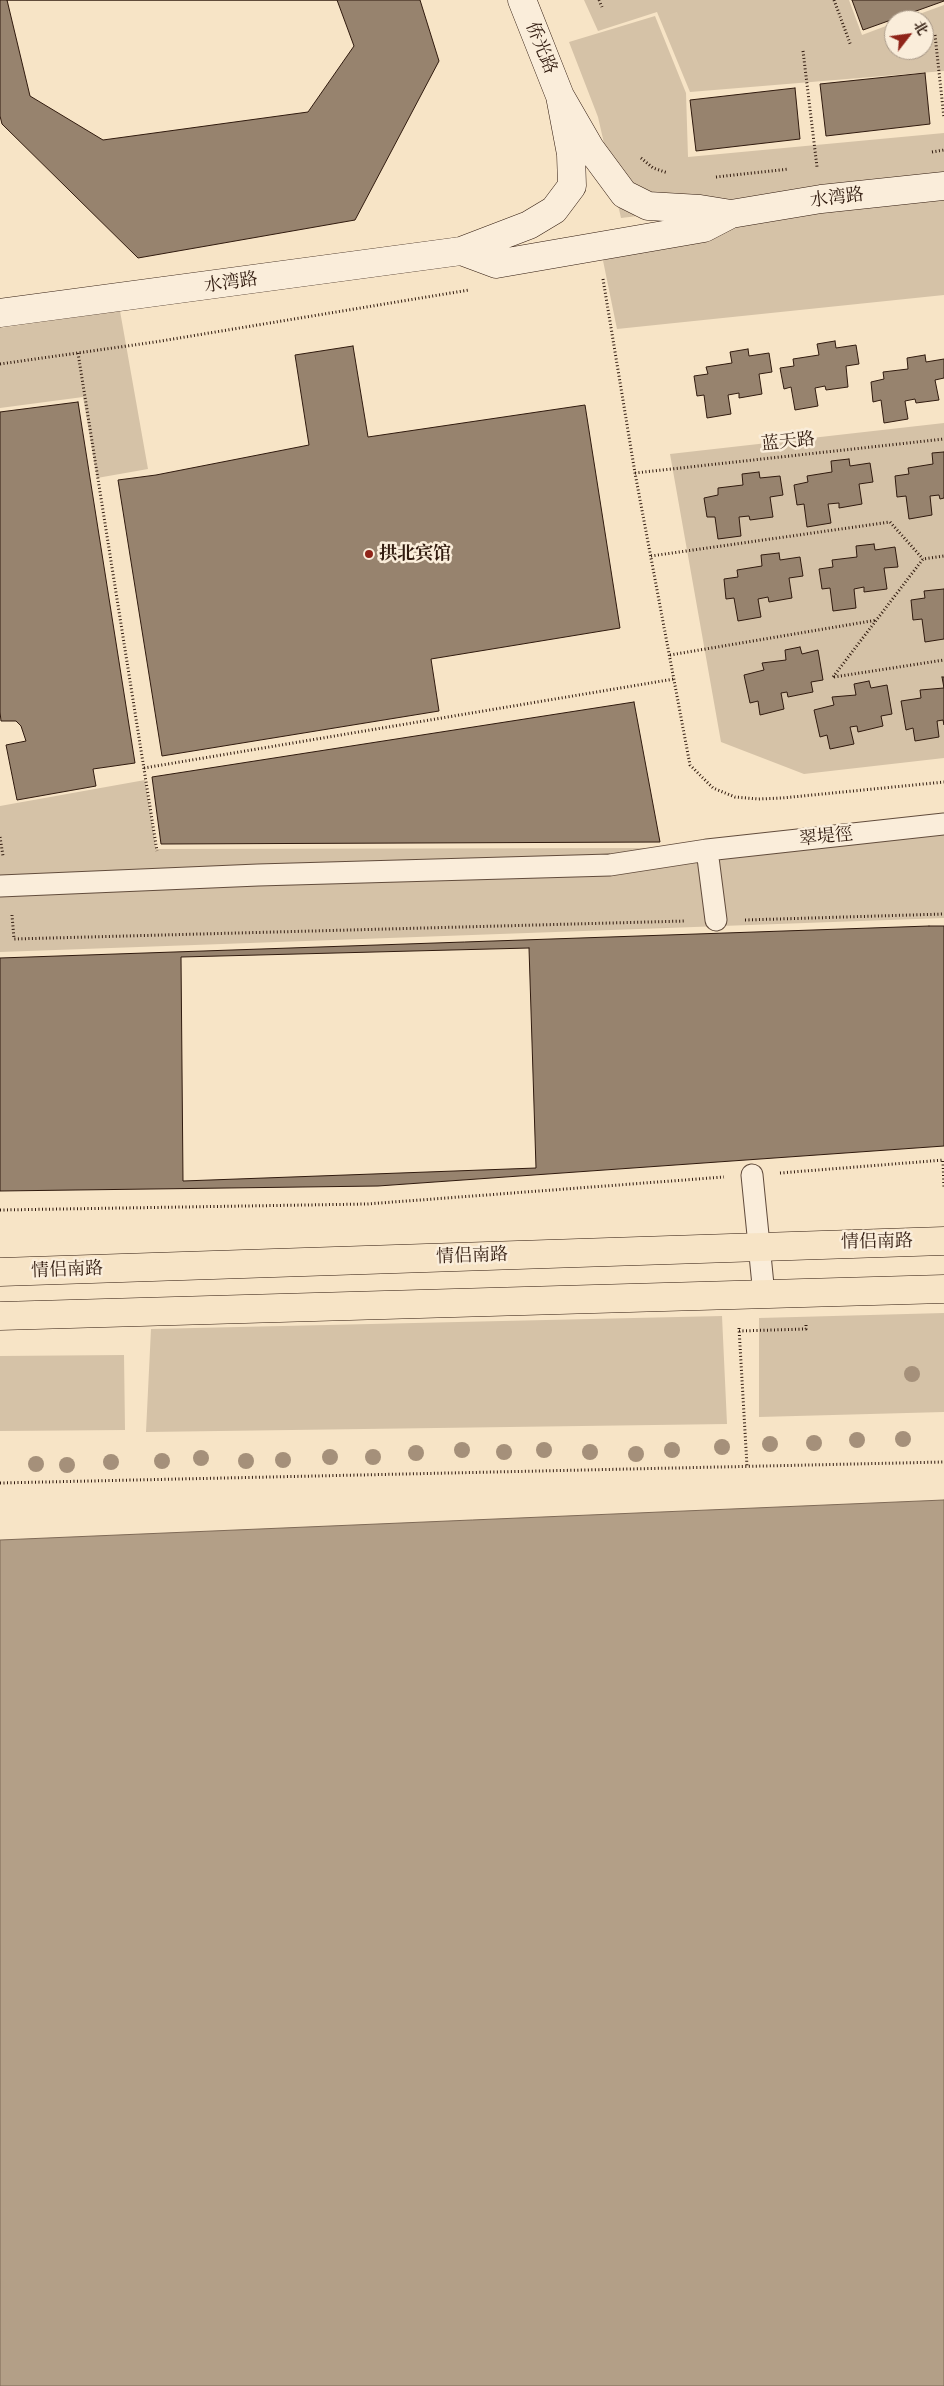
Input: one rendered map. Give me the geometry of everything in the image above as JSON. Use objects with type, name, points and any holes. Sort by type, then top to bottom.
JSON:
[{"type":"highway","name":"情侣南路","points":[[0,1272],[944,1241]]},
{"type":"highway","points":[[0,1316],[944,1289]]},
{"type":"street","name":"侨光路","points":[[522,0],[560,96]]},
{"type":"street","points":[[560,96],[595,156],[624,194],[648,206],[700,209],[731,214]]},
{"type":"street","points":[[461,251],[529,225],[554,210],[572,186],[571,154],[560,96]]},
{"type":"street","name":"水湾路","points":[[731,214],[821,199],[944,186]]},
{"type":"street","points":[[461,251],[496,264],[704,228],[731,214]]},
{"type":"street","name":"水湾路","points":[[0,313],[461,251]]},
{"type":"lane","name":"翠堤徑","points":[[4,886],[161,879],[610,865],[707,850],[944,824]]},
{"type":"lane","points":[[707,850],[716,920]]},
{"type":"lane","points":[[752,1175],[764,1295]]},
{"type":"path","points":[[599,0],[602,7]]},
{"type":"path","points":[[834,0],[851,46]]},
{"type":"path","points":[[934,35],[944,118]]},
{"type":"path","points":[[803,51],[821,199]]},
{"type":"path","points":[[924,153],[944,150]]},
{"type":"path","points":[[637,155],[653,168],[670,173]]},
{"type":"path","points":[[807,166],[826,164]]},
{"type":"path","points":[[708,178],[797,168]]},
{"type":"path","points":[[603,278],[635,473],[690,765],[712,788],[735,796],[782,798],[944,782]]},
{"type":"path","points":[[78,353],[161,879]]},
{"type":"path","name":"蓝天路","points":[[635,473],[944,438]]},
{"type":"path","points":[[651,556],[890,522],[923,559]]},
{"type":"path","points":[[944,556],[923,559],[832,677],[944,660]]},
{"type":"path","points":[[670,655],[877,620]]},
{"type":"path","points":[[144,768],[674,679]]},
{"type":"path","points":[[0,837],[4,886],[14,939],[944,914]]},
{"type":"path","points":[[0,1210],[367,1204],[943,1161],[944,1189]]},
{"type":"path","points":[[737,1295],[748,1466]]},
{"type":"path","points":[[0,1484],[944,1462]]},
{"type":"shaded area","points":[[584,0],[849,0],[862,35],[884,27],[884,60],[934,60],[934,10],[930,10],[944,5],[944,71],[690,92],[657,12],[598,31]]},
{"type":"shaded area","points":[[655,16],[686,93],[688,157],[944,133],[944,179],[621,218],[598,117],[569,42]]},
{"type":"shaded area","points":[[944,189],[944,295],[617,329],[599,241]]},
{"type":"shaded area","points":[[120,311],[148,469],[97,478],[83,397],[0,408],[0,328]]},
{"type":"shaded area","points":[[944,423],[944,758],[804,774],[721,742],[670,454]]},
{"type":"shaded area","points":[[145,780],[156,849],[661,848],[944,821],[944,918],[0,952],[0,806]]},
{"type":"shaded area","points":[[944,1313],[944,1412],[759,1417],[759,1318]]},
{"type":"shaded area","points":[[722,1316],[727,1424],[146,1432],[151,1329]]},
{"type":"shaded area","points":[[124,1355],[125,1430],[0,1431],[0,1356]]},
{"type":"shaded area","points":[[944,1500],[944,2386],[0,2386],[0,1540]]},
{"type":"building","points":[[0,0],[420,0],[439,61],[355,220],[138,258],[2,124],[0,116]]},
{"type":"building","points":[[7,0],[337,0],[354,46],[308,112],[103,140],[30,96]]},
{"type":"building","points":[[852,0],[944,0],[919,10],[884,10],[884,22],[863,30]]},
{"type":"building","points":[[925,73],[930,124],[826,136],[820,84]]},
{"type":"building","points":[[795,88],[800,139],[696,151],[690,100]]},
{"type":"building","points":[[835,341],[836,348],[856,345],[859,364],[846,366],[848,387],[826,390],[825,386],[815,388],[818,406],[795,410],[791,387],[784,389],[780,368],[794,366],[793,359],[819,355],[817,344]]},
{"type":"building","name":"拱北宾馆","points":[[353,346],[368,437],[585,405],[620,628],[431,659],[439,711],[162,756],[118,480],[156,475],[309,445],[295,355]]},
{"type":"building","points":[[748,349],[749,356],[769,353],[772,372],[759,374],[762,394],[739,398],[739,393],[728,395],[731,414],[707,418],[704,395],[697,396],[694,376],[708,374],[706,367],[732,363],[730,352]]},
{"type":"building","points":[[925,355],[926,362],[944,359],[944,378],[935,380],[939,400],[916,403],[915,399],[905,401],[908,419],[884,423],[881,400],[873,402],[871,382],[884,379],[883,372],[908,369],[907,358]]},
{"type":"building","points":[[78,402],[135,763],[93,769],[96,786],[17,800],[6,745],[26,741],[21,726],[16,721],[1,721],[0,712],[0,412]]},
{"type":"building","points":[[944,452],[944,498],[940,499],[939,495],[930,496],[932,515],[909,519],[906,496],[897,497],[895,476],[909,474],[908,468],[933,464],[932,453]]},
{"type":"building","points":[[849,459],[850,466],[870,463],[873,482],[859,484],[862,504],[839,508],[839,503],[828,504],[831,523],[807,527],[804,504],[797,505],[794,485],[808,482],[807,476],[832,472],[831,461]]},
{"type":"building","points":[[759,472],[760,478],[780,476],[783,495],[770,497],[773,517],[750,520],[749,516],[739,517],[741,536],[718,539],[715,517],[707,517],[704,498],[718,495],[718,488],[743,485],[742,474]]},
{"type":"building","points":[[874,544],[875,550],[895,547],[898,567],[884,568],[887,589],[864,592],[864,587],[854,589],[856,608],[833,611],[830,588],[822,589],[819,569],[833,567],[832,560],[857,557],[856,546]]},
{"type":"building","points":[[779,553],[780,560],[800,557],[803,576],[789,578],[792,598],[769,602],[768,597],[758,599],[761,617],[738,621],[734,598],[726,599],[724,579],[738,577],[737,570],[762,566],[761,555]]},
{"type":"building","points":[[944,589],[944,639],[925,642],[922,619],[913,620],[911,600],[925,598],[924,591]]},
{"type":"building","points":[[800,647],[802,654],[818,650],[823,680],[811,682],[813,692],[788,697],[787,692],[781,693],[784,709],[760,715],[758,701],[750,703],[744,675],[764,670],[762,663],[786,660],[785,650]]},
{"type":"building","points":[[869,681],[871,688],[887,685],[892,714],[881,716],[883,726],[858,732],[857,726],[850,727],[854,744],[830,749],[827,735],[820,737],[814,710],[834,705],[832,697],[856,695],[854,684]]},
{"type":"building","points":[[944,688],[944,725],[943,720],[937,721],[939,737],[915,741],[913,728],[906,730],[901,701],[921,698],[920,690]]},
{"type":"building","points":[[634,702],[660,842],[161,844],[152,777]]},
{"type":"building","points":[[944,926],[944,1146],[378,1186],[0,1191],[0,958]]},
{"type":"building","points":[[529,948],[536,1168],[183,1181],[181,957]]},
{"type":"place","name":"拱北宾馆","points":[[369,554]]}]
